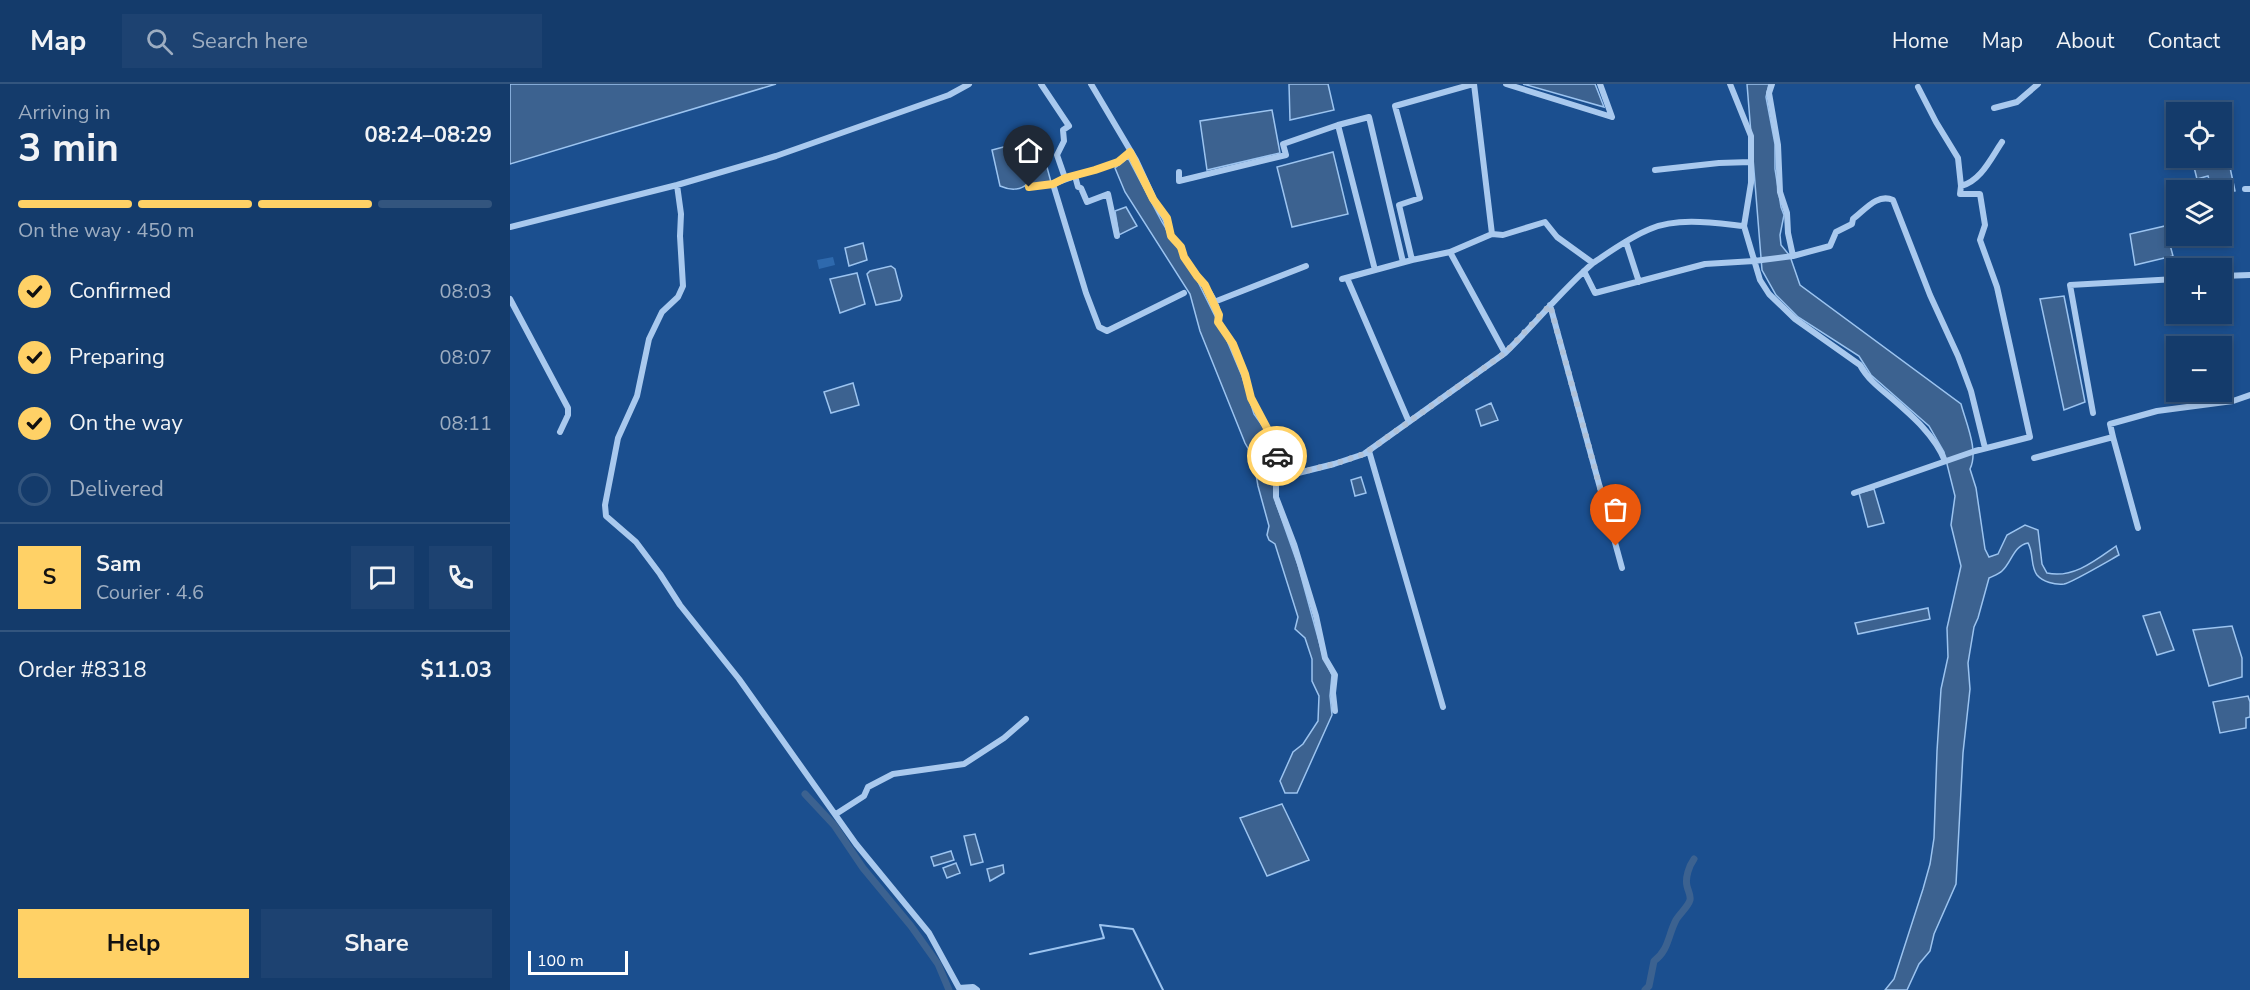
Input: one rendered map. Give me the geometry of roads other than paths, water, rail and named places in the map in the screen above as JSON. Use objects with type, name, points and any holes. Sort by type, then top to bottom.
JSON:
[{"type":"street","points":[[510,226],[677,185],[776,156],[949,95],[969,84]]},
{"type":"street","points":[[1041,84],[1069,126],[1064,130],[1064,141],[1057,155],[1065,178]]},
{"type":"street","points":[[1091,84],[1130,152],[1153,199],[1167,218],[1171,236],[1181,247],[1184,257],[1205,285],[1214,302],[1219,315],[1218,322],[1233,344],[1245,374],[1251,398],[1276,445],[1278,478],[1276,497],[1317,616],[1325,658],[1335,675],[1333,693],[1335,711]]},
{"type":"street","points":[[1412,260],[1400,205],[1420,198],[1395,106],[1474,84],[1492,234]]},
{"type":"street","points":[[1506,84],[1612,117],[1600,84]]},
{"type":"street","points":[[1730,84],[1751,136],[1751,183],[1744,226],[1760,280],[1769,294],[1795,319],[1860,366],[1865,375],[1924,428],[1945,461]]},
{"type":"street","points":[[1772,84],[1769,93],[1778,145],[1780,192],[1787,213],[1792,256]]},
{"type":"street","points":[[1854,493],[1975,451],[2030,437],[1997,287],[1980,240],[1985,225],[1980,194],[1960,194],[1958,159],[1918,85],[1925,84]]},
{"type":"street","points":[[1994,108],[2017,102],[2038,84]]},
{"type":"street","points":[[1179,172],[1179,181],[1286,155],[1283,144],[1368,117],[1403,262]]},
{"type":"street","points":[[1338,125],[1375,270]]},
{"type":"street","points":[[1960,186],[1969,184],[1982,172],[2002,142]]},
{"type":"street","points":[[1029,187],[1053,184],[1065,178],[1118,162],[1130,152]]},
{"type":"street","points":[[1655,170],[1751,162]]},
{"type":"street","points":[[1075,176],[1078,188],[1081,188],[1087,202],[1108,194],[1117,237]]},
{"type":"street","points":[[1053,184],[1086,293],[1099,327],[1107,331],[1184,293]]},
{"type":"street","points":[[677,185],[681,214],[683,286],[678,297],[662,312],[649,339],[637,396],[618,438],[605,512],[608,520],[636,542],[887,883],[930,933],[959,988],[973,987],[977,990]]},
{"type":"street","points":[[1584,271],[1595,294],[1705,264],[1792,256],[1830,246],[1836,232],[1852,224],[1853,219],[1878,199],[1887,197],[1893,200],[1930,295],[1958,356],[1971,391],[1985,448]]},
{"type":"street","points":[[1409,422],[1345,278],[1450,252],[1492,234],[1503,235],[1545,222],[1557,237],[1593,263]]},
{"type":"street","points":[[1278,478],[1334,464],[1369,451],[1505,353],[1567,286],[1593,263],[1651,228],[1670,224],[1707,222],[1744,226]]},
{"type":"street","points":[[1626,242],[1639,282]]},
{"type":"street","points":[[1450,252],[1505,353]]},
{"type":"street","points":[[1214,302],[1306,266]]},
{"type":"street","points":[[2232,276],[2250,275]]},
{"type":"street","points":[[2093,413],[2070,285],[2166,280]]},
{"type":"street","points":[[510,299],[568,408],[568,415],[560,432]]},
{"type":"street","points":[[1550,305],[1622,568]]},
{"type":"street","points":[[2139,528],[2110,424],[2157,411],[2233,401],[2250,395]]},
{"type":"street","points":[[2034,458],[2113,437]]},
{"type":"street","points":[[1369,451],[1443,706]]},
{"type":"street","points":[[836,814],[864,796],[868,787],[893,774],[964,764],[1004,738],[1026,719]]},
{"type":"waterway","points":[[805,794],[834,825],[863,868],[911,926],[938,964],[949,990]]},
{"type":"waterway","points":[[1645,990],[1649,986],[1654,961],[1663,952],[1676,920],[1690,900],[1687,879],[1694,859]]},
{"type":"waterway","points":[[1030,954],[1104,938],[1100,925],[1133,929],[1163,990]]}]
